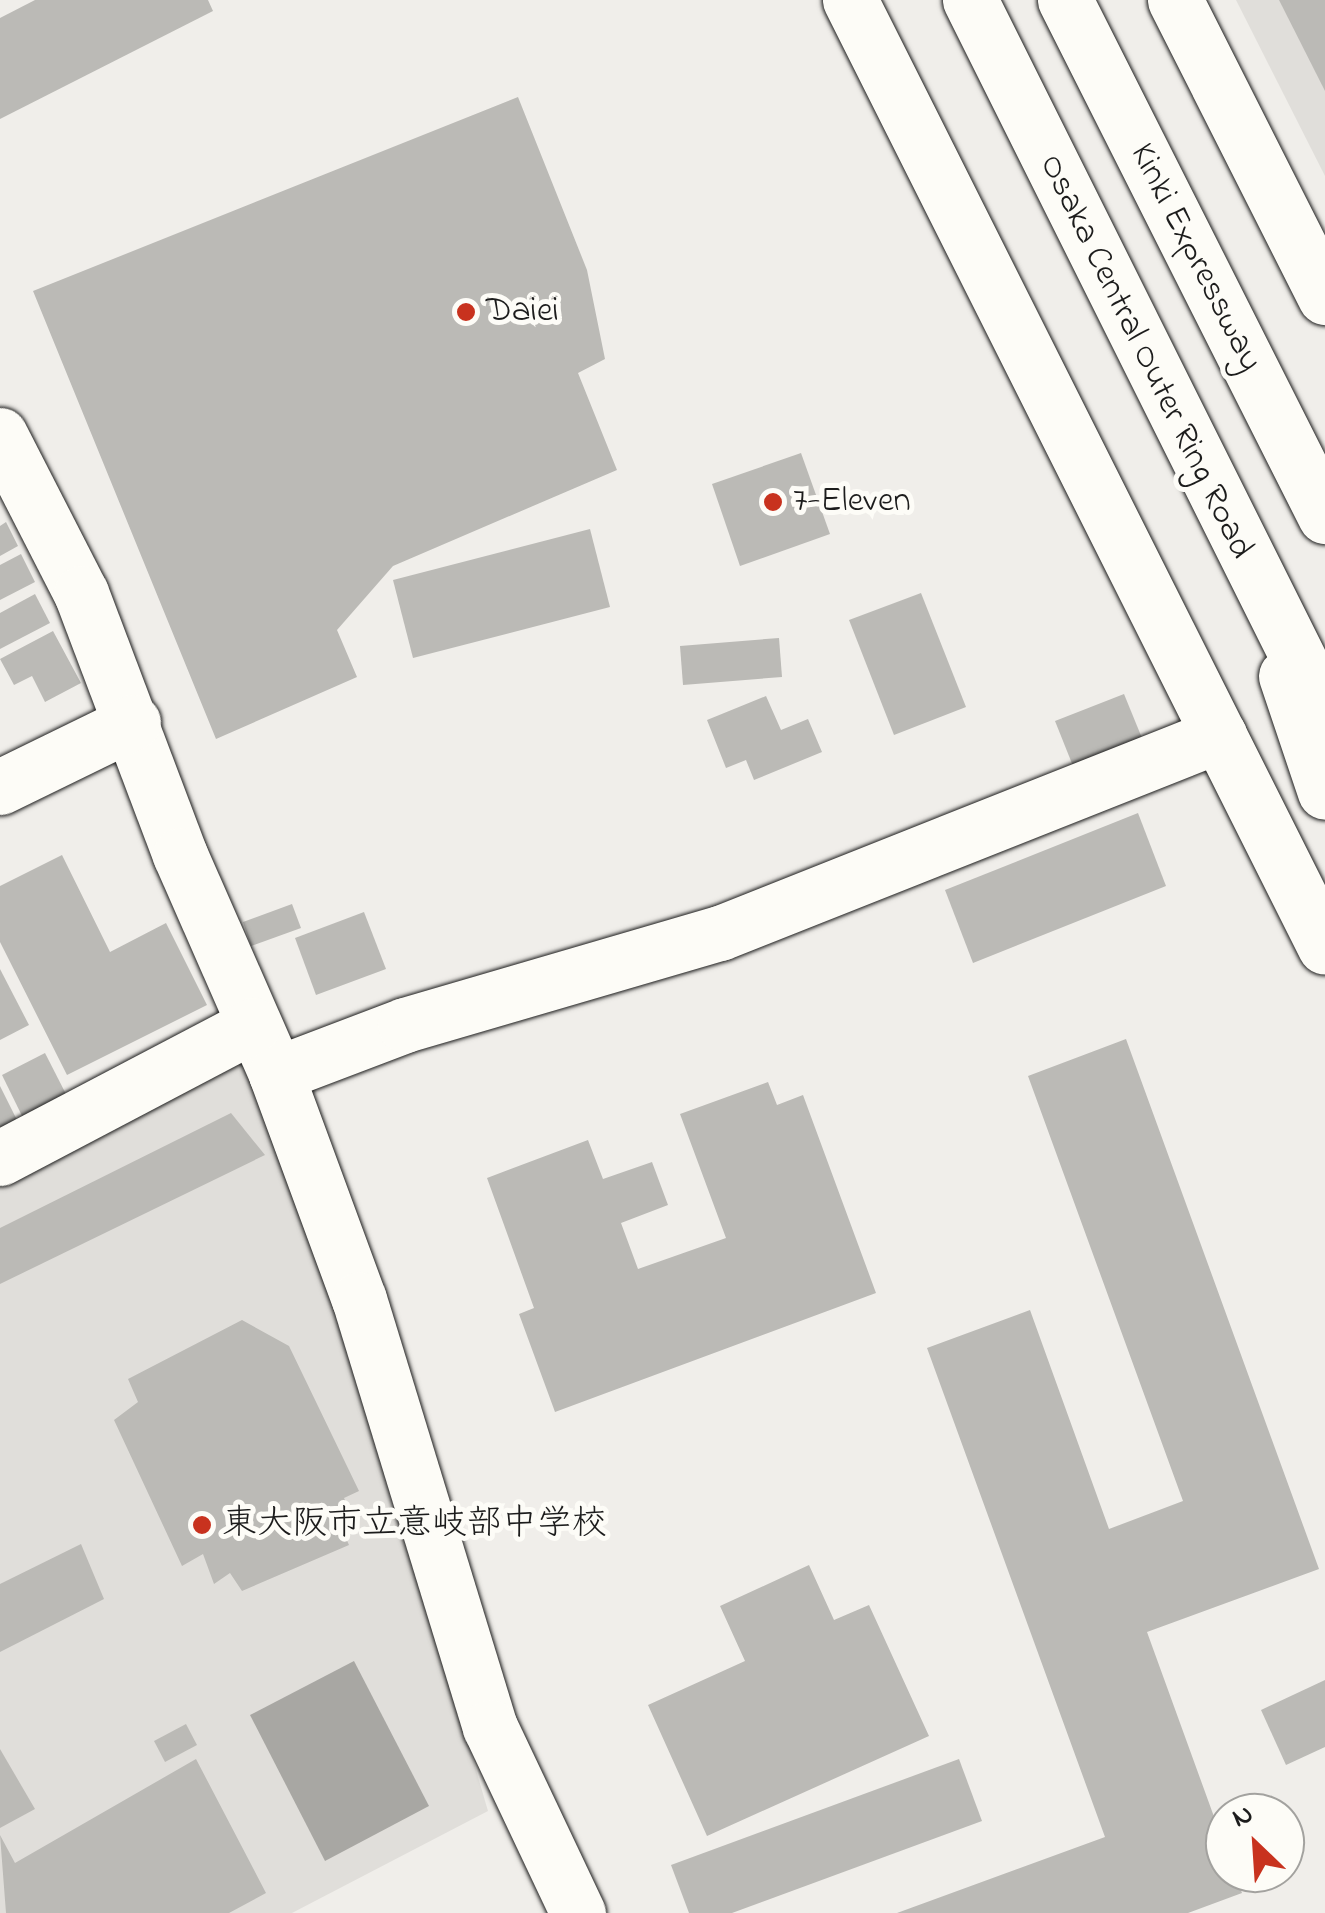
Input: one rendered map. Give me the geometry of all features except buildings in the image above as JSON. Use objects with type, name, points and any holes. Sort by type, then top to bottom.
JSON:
[{"type":"main road","points":[[850,0],[1325,947]]},
{"type":"main road","name":"Osaka Central Outer Ring Road","points":[[970,0],[1253,576],[1325,712]]},
{"type":"main road","name":"Kinki Expressway","points":[[1065,0],[1325,516]]},
{"type":"main road","points":[[1175,0],[1325,297]]},
{"type":"main road","points":[[0,436],[134,722],[276,1074],[359,1299],[490,1727],[578,1913]]},
{"type":"main road","points":[[1253,576],[1325,792]]},
{"type":"main road","points":[[0,787],[134,722]]},
{"type":"main road","points":[[276,1074],[405,1025],[720,933],[1219,735]]},
{"type":"main road","points":[[0,1158],[253,1024]]},
{"type":"shaded area","points":[[1236,0],[1325,0],[1325,176]]},
{"type":"shaded area","name":"東大阪市立意岐部中学校","points":[[242,1058],[321,1239],[488,1811],[292,1913],[0,1913],[0,1186]]},
{"type":"shaded area","points":[[354,1661],[429,1806],[325,1861],[250,1715]]},
{"type":"place","name":"Daiei","points":[[466,312]]},
{"type":"place","name":"7-Eleven","points":[[773,502]]},
{"type":"place","name":"東大阪市立意岐部中学校","points":[[202,1525]]}]
